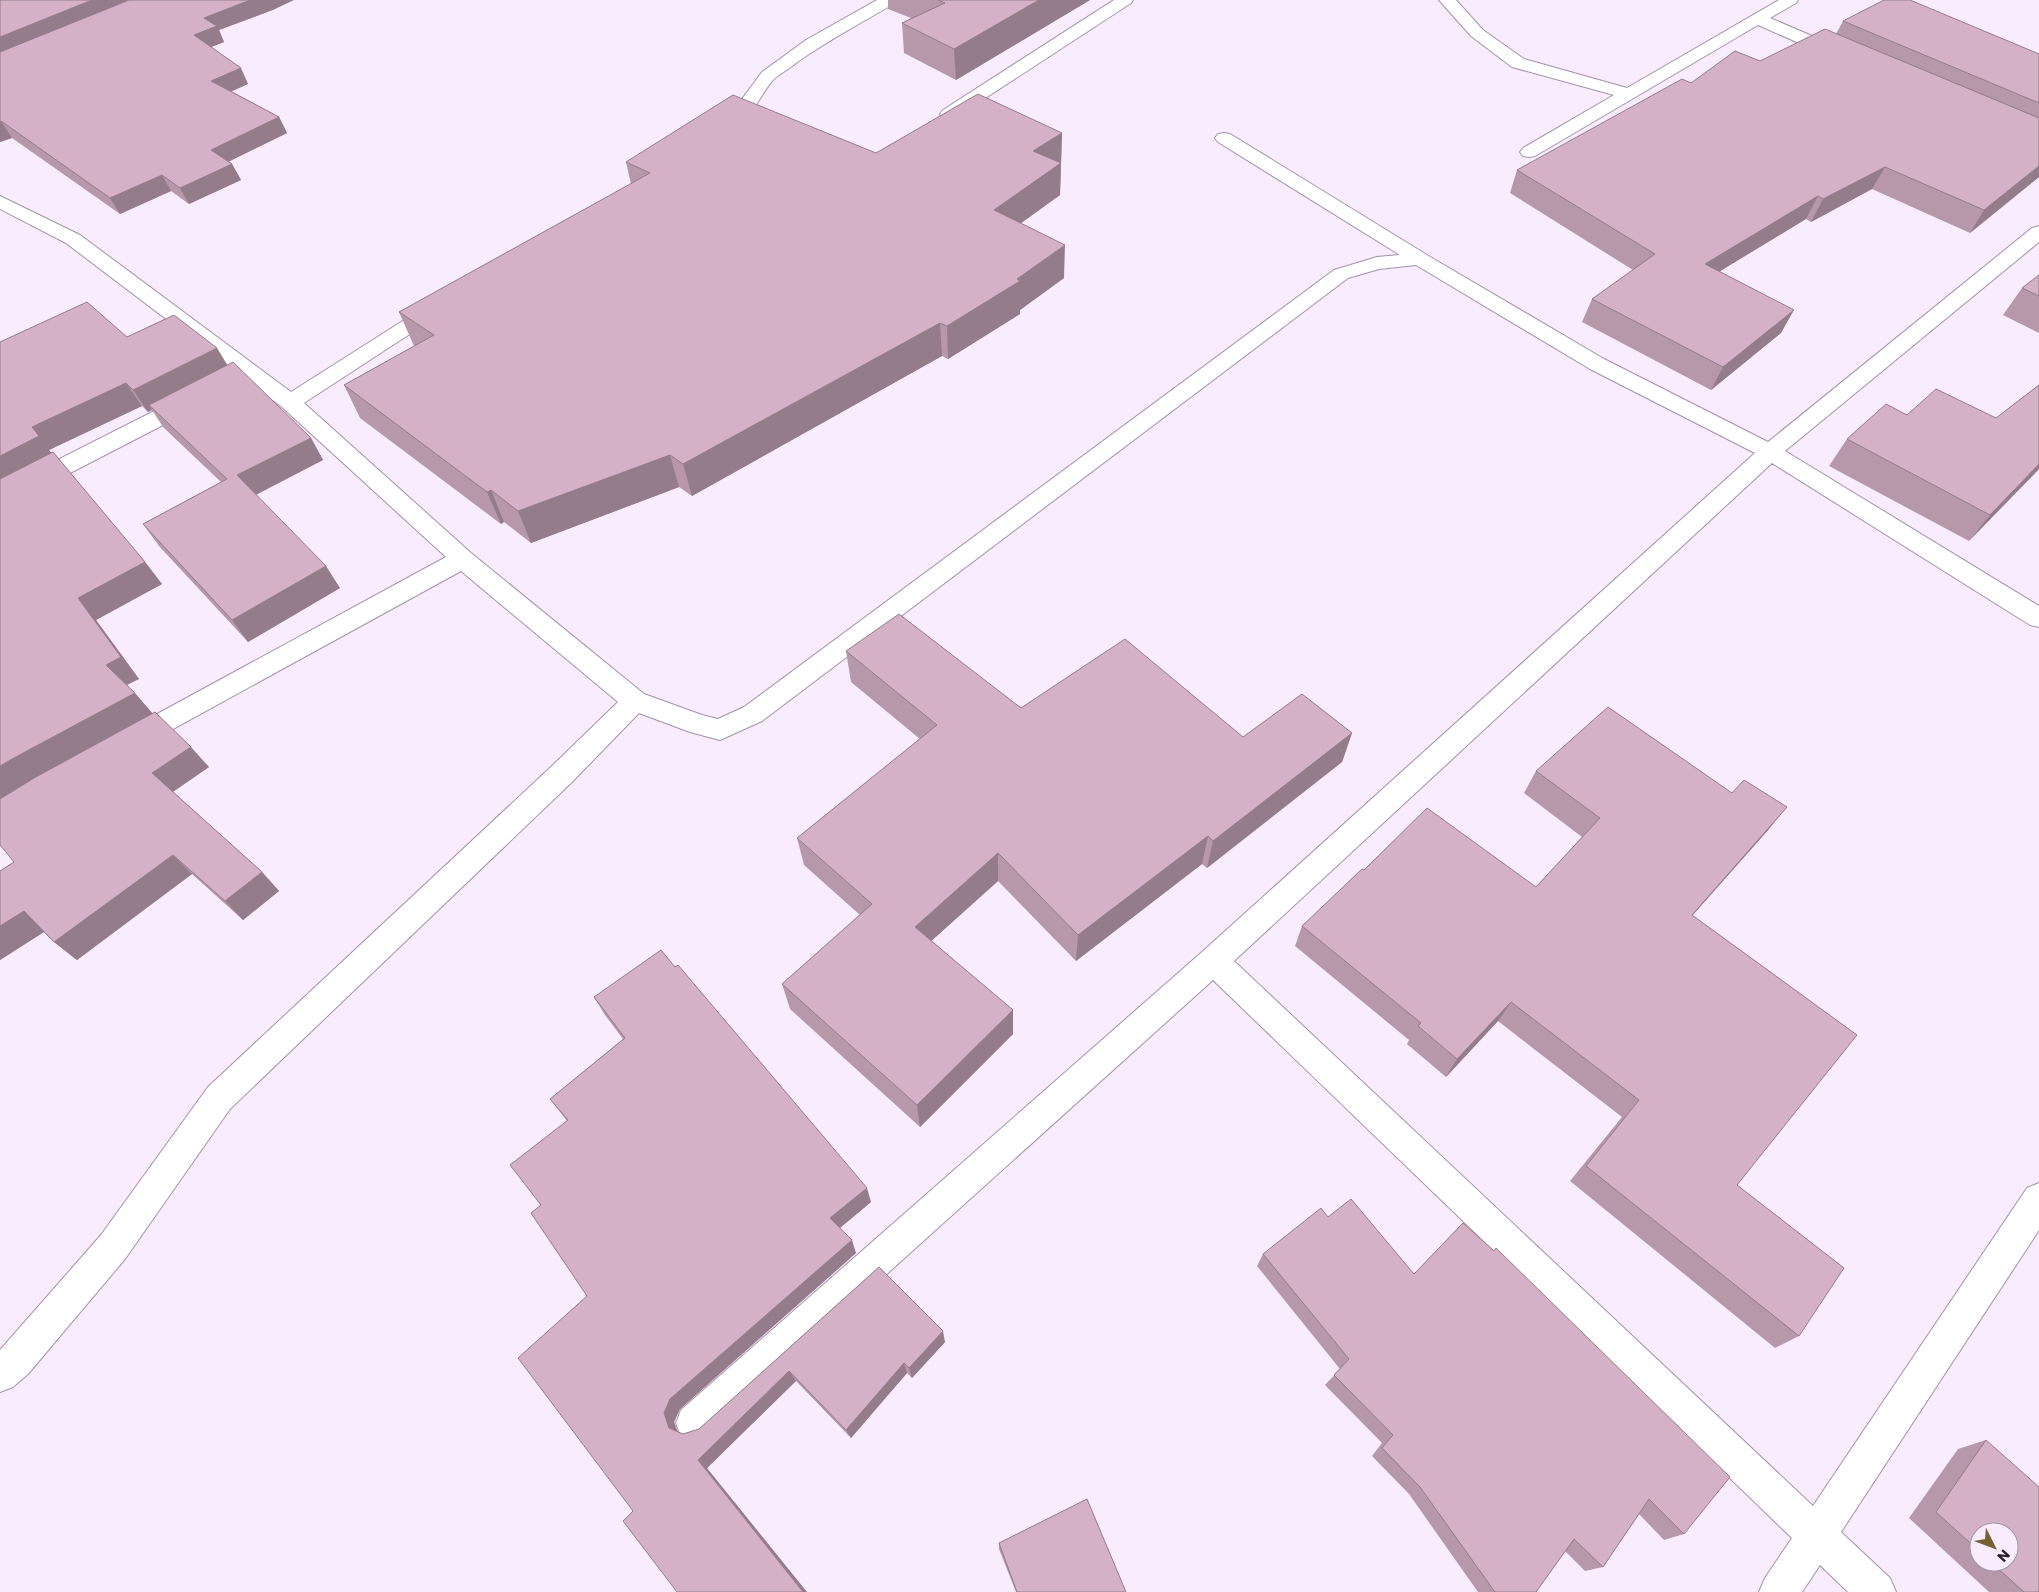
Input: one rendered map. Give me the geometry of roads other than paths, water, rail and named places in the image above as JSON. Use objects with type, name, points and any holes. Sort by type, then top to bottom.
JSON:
[{"type":"street","points":[[712,134],[737,118],[768,76],[812,44],[889,0]]},
{"type":"street","points":[[932,124],[990,89],[1125,0]]},
{"type":"street","points":[[1447,0],[1477,33],[1518,63],[1629,94]]},
{"type":"street","points":[[1529,152],[1790,0]]},
{"type":"street","points":[[1758,19],[1858,62]]},
{"type":"street","points":[[1224,138],[1420,259],[1598,364],[1770,452],[2039,618]]},
{"type":"street","points":[[0,202],[74,239],[241,376],[290,402],[463,559],[635,700],[699,725],[720,730],[753,714],[1341,274],[1377,263],[1420,259]]},
{"type":"street","points":[[694,1423],[1213,961],[1770,452],[2039,232]]},
{"type":"street","points":[[290,402],[450,300]]},
{"type":"street","points":[[0,499],[207,394]]},
{"type":"street","points":[[114,750],[463,559]]},
{"type":"street","points":[[0,1374],[15,1361],[113,1248],[219,1098],[562,774],[635,700]]},
{"type":"street","points":[[1213,961],[1876,1592]]},
{"type":"street","points":[[1779,1592],[2039,1200]]}]
